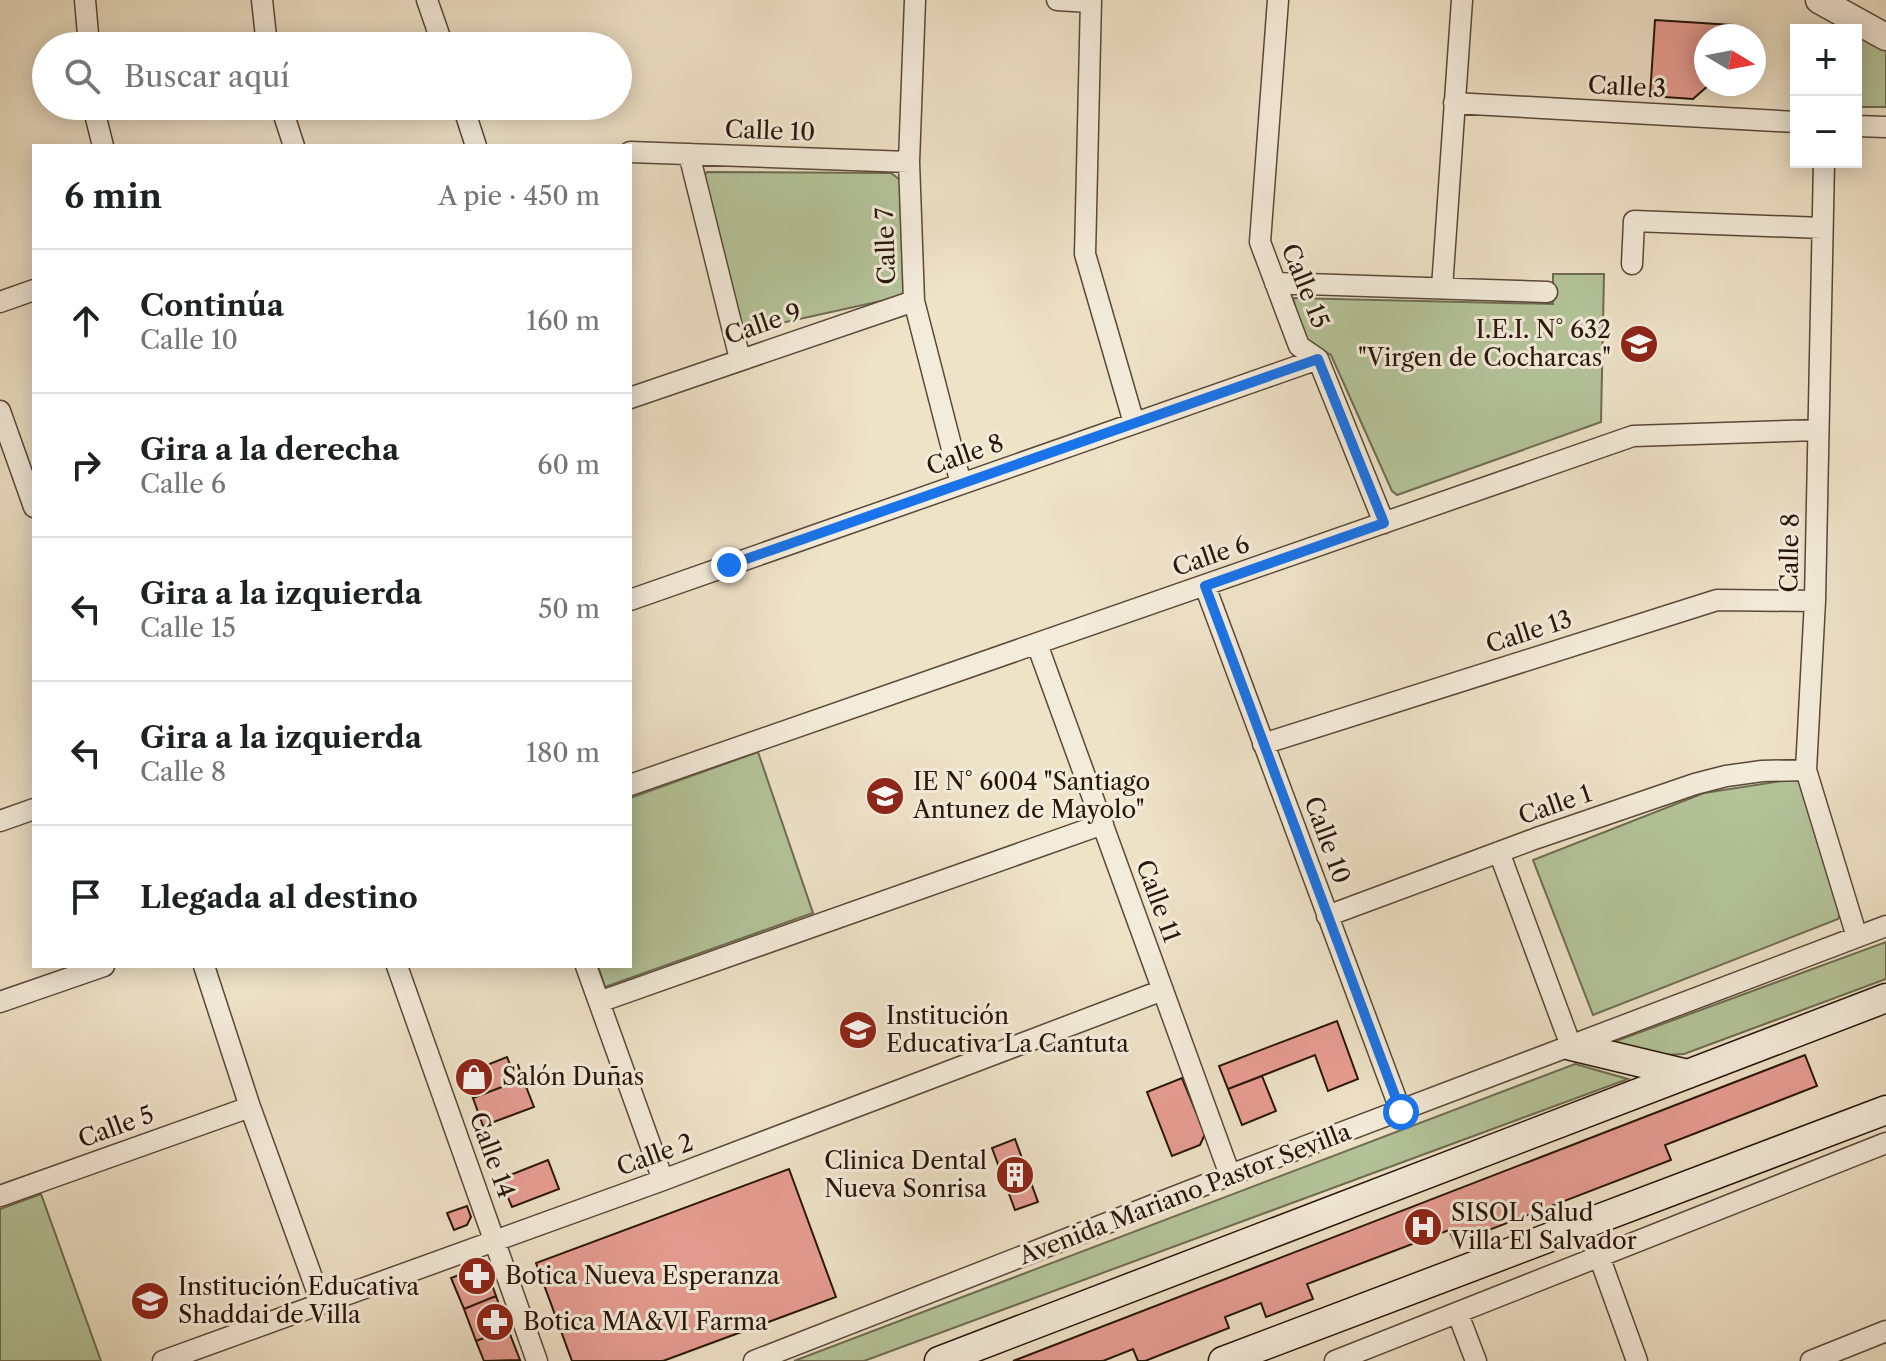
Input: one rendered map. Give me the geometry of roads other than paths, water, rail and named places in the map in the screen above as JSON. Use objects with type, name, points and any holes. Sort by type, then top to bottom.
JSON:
[{"type":"main road","points":[[939,1361],[1886,998]]},
{"type":"main road","points":[[1571,1046],[1688,1074]]},
{"type":"main road","points":[[1223,1361],[1886,1110]]},
{"type":"street","points":[[85,0],[88,32]]},
{"type":"street","points":[[262,0],[265,32]]},
{"type":"street","points":[[427,0],[438,32]]},
{"type":"street","name":"Calle 7","points":[[915,0],[909,162],[914,301],[961,484]]},
{"type":"street","points":[[1057,0],[1090,1],[1085,254],[1134,423]]},
{"type":"street","name":"Calle 15","points":[[1278,0],[1260,242],[1299,346],[1318,359],[1384,523]]},
{"type":"street","points":[[1442,288],[1462,0]]},
{"type":"street","points":[[1819,0],[1886,37]]},
{"type":"street","name":"Calle 3","points":[[1454,103],[1790,122]]},
{"type":"street","points":[[96,120],[102,144]]},
{"type":"street","points":[[286,120],[293,144]]},
{"type":"street","points":[[468,120],[475,144]]},
{"type":"street","points":[[1862,126],[1886,127]]},
{"type":"street","name":"Calle 10","points":[[632,152],[909,162]]},
{"type":"street","points":[[689,154],[740,359]]},
{"type":"street","name":"Calle 8","points":[[1824,168],[1815,601],[1806,770],[1857,937]]},
{"type":"street","points":[[1632,264],[1634,221],[1822,228]]},
{"type":"street","points":[[1275,283],[1547,292]]},
{"type":"street","points":[[0,302],[32,291]]},
{"type":"street","name":"Calle 9","points":[[632,397],[914,301]]},
{"type":"street","name":"Calle 8","points":[[632,599],[1318,359]]},
{"type":"street","points":[[0,411],[32,501]]},
{"type":"street","name":"Calle 6","points":[[632,784],[1633,436],[1818,430]]},
{"type":"street","name":"Calle 10","points":[[1205,586],[1401,1112]]},
{"type":"street","name":"Calle 13","points":[[1263,744],[1717,600],[1815,601]]},
{"type":"street","name":"Calle 11","points":[[1037,644],[1230,1175]]},
{"type":"street","name":"Calle 1","points":[[1327,916],[1499,852],[1726,776],[1806,770]]},
{"type":"street","points":[[0,821],[32,810]]},
{"type":"street","points":[[599,1002],[1103,824]]},
{"type":"street","points":[[1499,852],[1571,1046]]},
{"type":"street","name":"Avenida Mariano Pastor Sevilla","points":[[754,1361],[1230,1175],[1886,926]]},
{"type":"street","points":[[0,1002],[98,968]]},
{"type":"street","points":[[205,968],[250,1107],[321,1302]]},
{"type":"street","name":"Calle 14","points":[[398,968],[537,1361]]},
{"type":"street","points":[[587,968],[663,1180]]},
{"type":"street","name":"Calle 2","points":[[163,1361],[663,1180],[1163,990]]},
{"type":"street","name":"Calle 5","points":[[0,1196],[250,1107]]},
{"type":"street","points":[[1335,1361],[1886,1143]]},
{"type":"street","points":[[1599,1256],[1637,1361]]},
{"type":"street","points":[[1458,1314],[1476,1361]]},
{"type":"street","points":[[1822,1359],[1886,1331]]},
{"type":"place","name":"I.E.I. N° 632 \"Virgen de Cocharcas\"","points":[[1639,344]]},
{"type":"place","name":"IE N° 6004 \"Santiago Antunez de Mayolo\"","points":[[885,796]]},
{"type":"place","name":"Institución Educativa La Cantuta","points":[[858,1030]]},
{"type":"place","name":"Salón Duñas","points":[[474,1077]]},
{"type":"place","name":"Clinica Dental Nueva Sonrisa","points":[[1015,1175]]},
{"type":"place","name":"SISOL Salud Villa El Salvador","points":[[1423,1227]]},
{"type":"place","name":"Botica Nueva Esperanza","points":[[477,1276]]},
{"type":"place","name":"Institución Educativa Shaddai de Villa","points":[[150,1301]]},
{"type":"place","name":"Botica MA&VI Farma","points":[[495,1322]]}]
